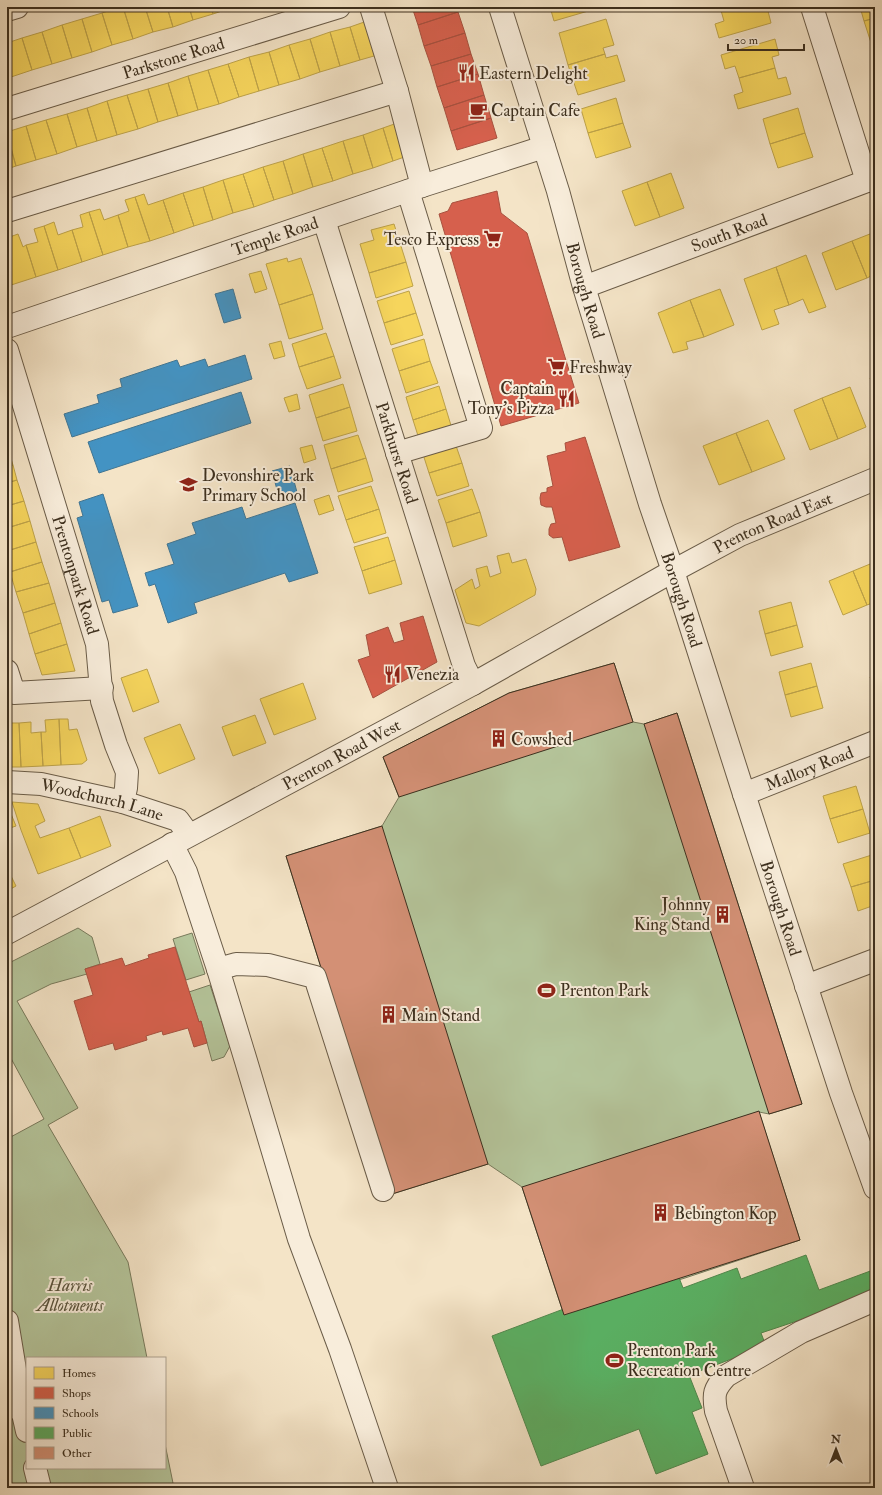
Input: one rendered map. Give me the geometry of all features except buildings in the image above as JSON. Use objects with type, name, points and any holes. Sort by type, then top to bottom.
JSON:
[{"type":"street","points":[[7,10],[17,7]]},
{"type":"street","name":"Parkstone Road","points":[[7,109],[339,7]]},
{"type":"street","points":[[371,7],[397,91],[415,188],[481,428],[397,454]]},
{"type":"street","name":"Borough Road","points":[[500,7],[544,147],[584,287],[650,504],[673,570],[841,1093],[875,1188]]},
{"type":"street","points":[[812,7],[871,179]]},
{"type":"street","points":[[7,211],[397,91]]},
{"type":"street","name":"Temple Road","points":[[7,327],[415,188],[544,147]]},
{"type":"street","name":"South Road","points":[[584,287],[871,179]]},
{"type":"street","name":"Parkhurst Road","points":[[324,220],[464,666],[473,684]]},
{"type":"street","name":"Prentonpark Road","points":[[7,350],[97,644],[102,701],[116,745],[127,772],[123,802]]},
{"type":"street","name":"Prenton Road East","points":[[673,570],[740,535],[875,479]]},
{"type":"street","name":"Prenton Road West","points":[[7,933],[180,839],[321,766],[473,684],[673,570]]},
{"type":"street","points":[[7,671],[10,693],[102,688]]},
{"type":"street","name":"Mallory Road","points":[[744,794],[875,742]]},
{"type":"street","name":"Woodchurch Lane","points":[[7,782],[40,784],[123,802],[178,820],[186,872],[218,970],[299,1239],[340,1349],[388,1488]]},
{"type":"street","points":[[806,986],[875,960]]},
{"type":"street","points":[[218,970],[236,964],[268,965],[315,977],[383,1190]]},
{"type":"street","points":[[743,1488],[716,1411],[713,1398],[717,1386],[726,1376],[801,1332],[875,1300]]},
{"type":"street","points":[[7,1321],[14,1405],[26,1429]]},
{"type":"street","points":[[35,1469],[40,1488]]},
{"type":"green space","name":"Prenton Park","points":[[614,663],[633,722],[644,724],[677,713],[802,1104],[769,1114],[759,1112],[800,1240],[685,1278],[564,1315],[522,1187],[488,1164],[392,1194],[286,856],[382,826],[399,797],[383,757],[509,693]]},
{"type":"green space","name":"Harris Allotments","points":[[78,928],[92,937],[100,964],[85,969],[87,974],[51,984],[17,1001],[78,1108],[48,1125],[128,1262],[147,1357],[26,1357],[26,1469],[166,1469],[166,1449],[174,1488],[7,1488],[7,1139],[44,1119],[7,1051],[7,964]]},
{"type":"green space","points":[[192,933],[205,974],[186,980],[173,939]]},
{"type":"green space","points":[[210,985],[230,1046],[224,1057],[212,1061],[201,1021],[199,1022],[189,992]]},
{"type":"place","name":"Eastern Delight","points":[[466,73]]},
{"type":"place","name":"Captain Cafe","points":[[478,110]]},
{"type":"place","name":"Tesco Express","points":[[492,239]]},
{"type":"place","name":"Freshway","points":[[556,367]]},
{"type":"place","name":"Captain Tony's Pizza","points":[[567,398]]},
{"type":"place","name":"Devonshire Park Primary School","points":[[189,485]]},
{"type":"place","name":"Venezia","points":[[393,674]]},
{"type":"place","name":"Cowshed","points":[[498,739]]},
{"type":"place","name":"Johnny King Stand","points":[[723,914]]},
{"type":"place","name":"Prenton Park","points":[[547,990]]},
{"type":"place","name":"Main Stand","points":[[388,1015]]},
{"type":"place","name":"Bebington Kop","points":[[661,1213]]},
{"type":"place","name":"Prenton Park Recreation Centre","points":[[614,1360]]}]
